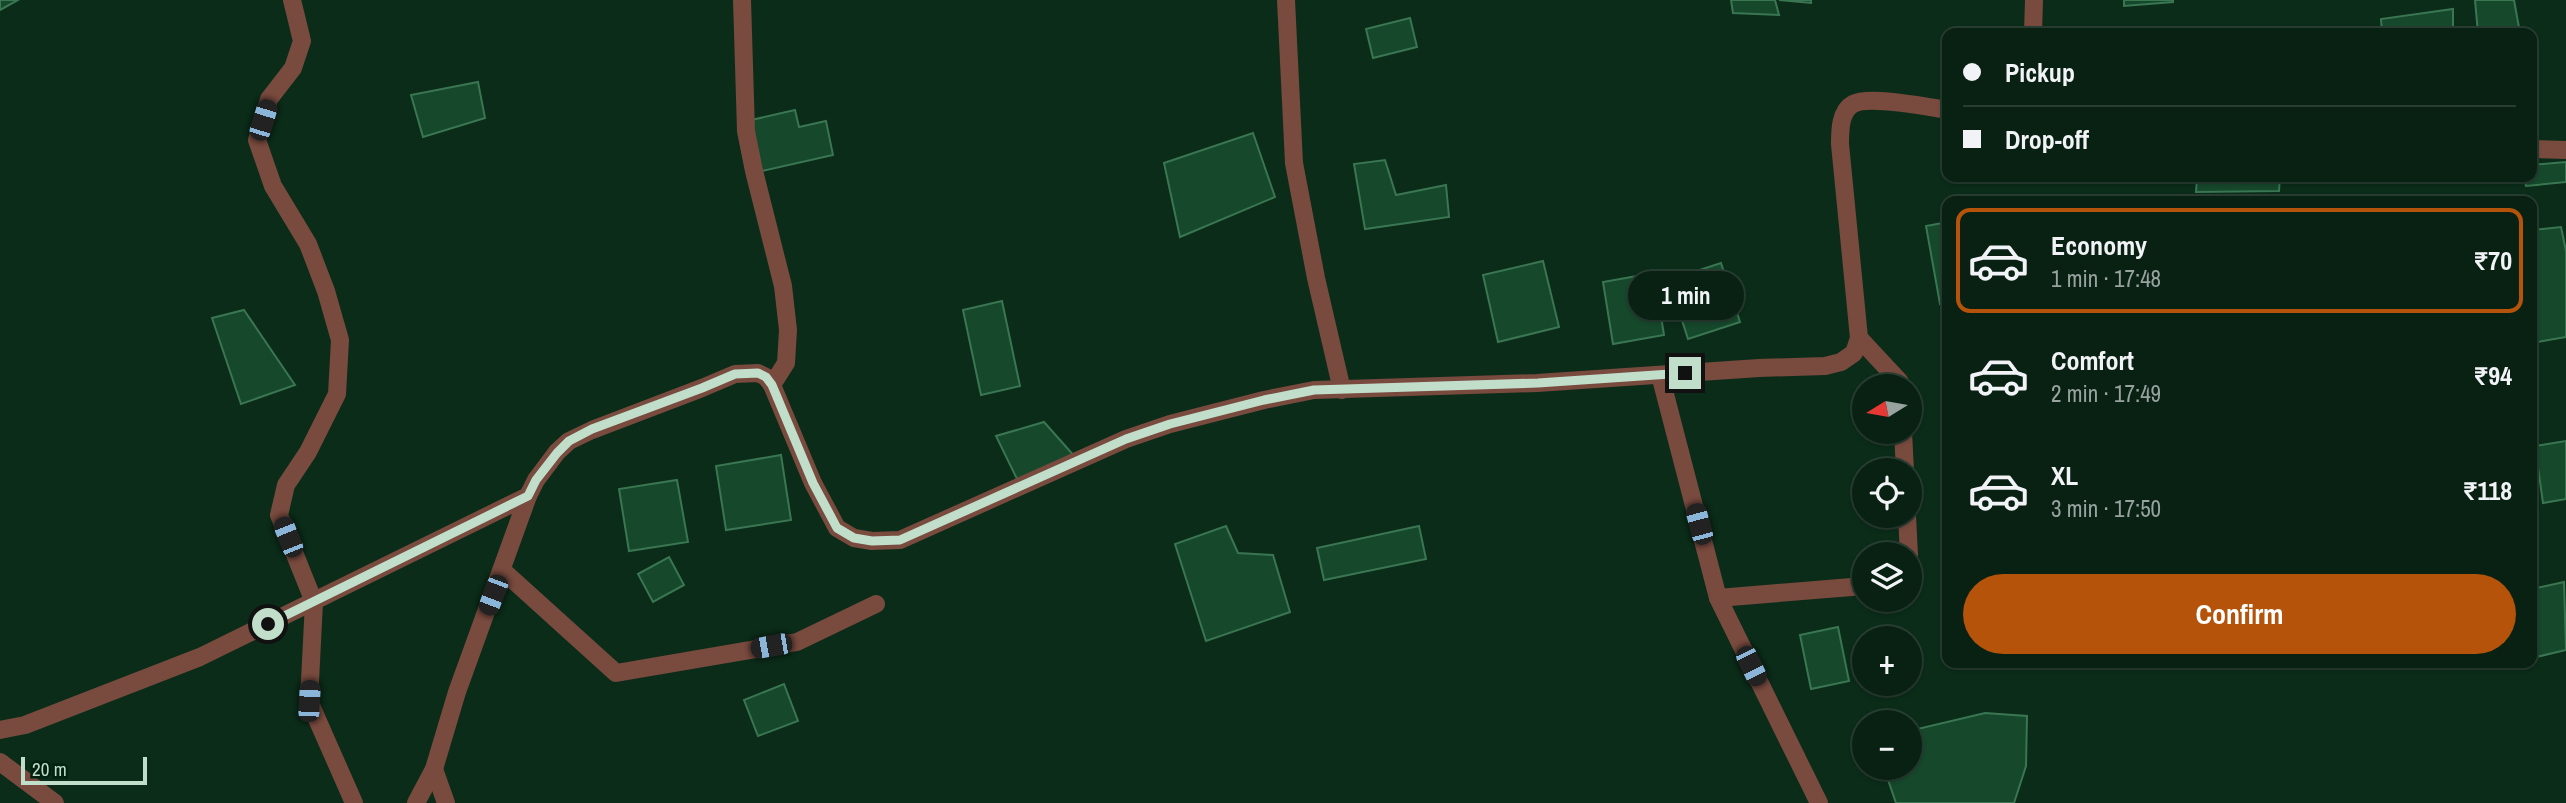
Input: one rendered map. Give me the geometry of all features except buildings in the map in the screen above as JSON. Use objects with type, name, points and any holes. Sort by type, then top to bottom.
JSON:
[{"type":"street","points":[[292,0],[302,41],[293,68],[269,99],[257,140],[273,186],[308,244],[326,291],[340,340],[337,394],[308,452],[286,485],[279,515],[314,601],[309,701],[354,803]]},
{"type":"street","points":[[742,0],[746,131],[783,286],[788,330],[786,363],[772,385]]},
{"type":"street","points":[[1286,0],[1294,163],[1316,278],[1342,390]]},
{"type":"street","points":[[2033,28],[2034,0]]},
{"type":"street","points":[[416,803],[434,769],[457,692],[528,496],[536,480],[557,453],[569,441],[592,429],[735,374],[758,373],[766,377],[772,385],[813,483],[837,528],[854,538],[872,541],[900,540],[1126,439],[1170,424],[1314,390],[1538,383],[1825,366],[1841,362],[1854,353],[1859,338],[1840,144],[1844,115],[1854,104],[1871,100],[1942,109]]},
{"type":"street","points":[[2537,149],[2566,150]]},
{"type":"street","points":[[1859,338],[1893,374]]},
{"type":"street","points":[[1660,375],[1718,598],[1819,803]]},
{"type":"street","points":[[0,730],[25,725],[200,657],[528,496]]},
{"type":"street","points":[[502,570],[616,673],[797,642],[876,604]]},
{"type":"street","points":[[1718,598],[1852,587]]},
{"type":"street","points":[[0,762],[54,803]]},
{"type":"street","points":[[434,769],[446,803]]},
{"type":"route","points":[[268,624],[528,496],[546,466],[569,441],[592,429],[746,372],[758,373],[766,377],[772,385],[813,483],[837,528],[854,538],[872,541],[900,540],[1126,439],[1170,424],[1264,400],[1314,390],[1538,383],[1685,373]]}]
